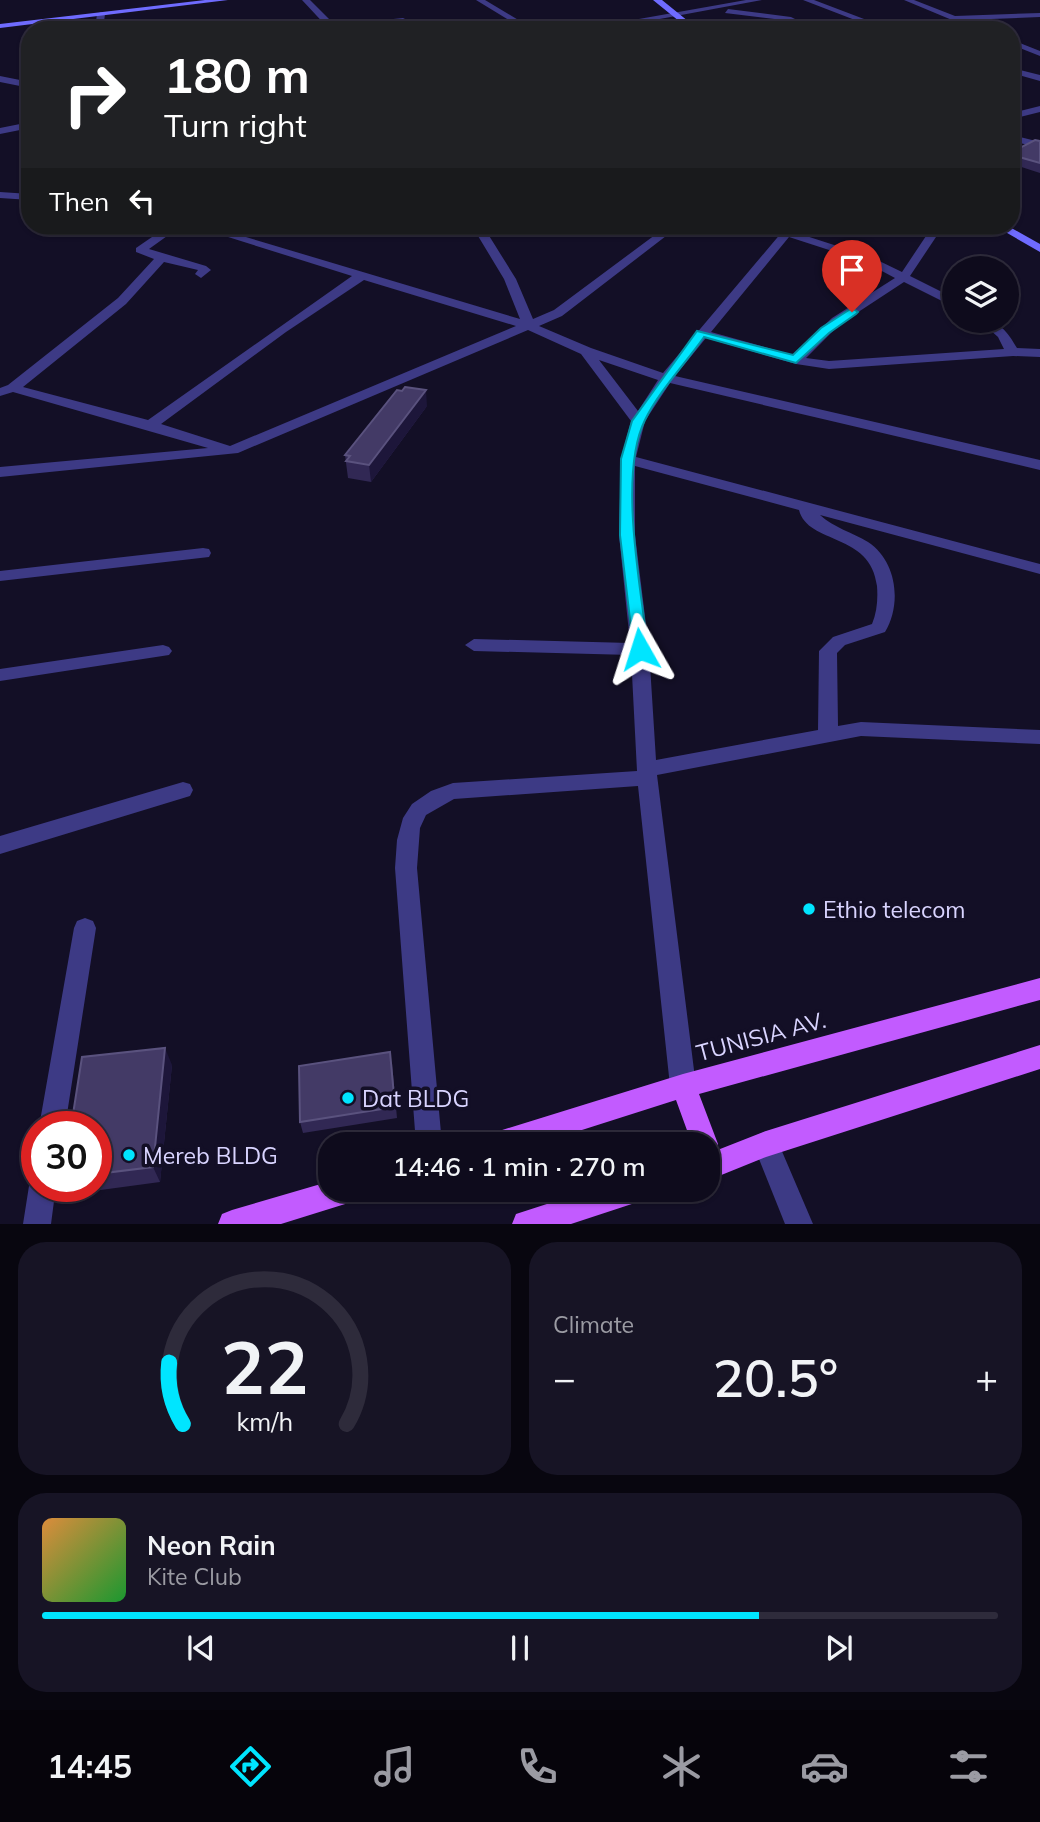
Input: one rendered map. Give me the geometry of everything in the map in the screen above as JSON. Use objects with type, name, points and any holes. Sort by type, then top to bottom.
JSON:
[{"type":"main road","points":[[42,21],[224,0]]},
{"type":"main road","points":[[657,0],[683,21]]},
{"type":"main road","points":[[0,26],[21,24]]},
{"type":"main road","points":[[1016,235],[1040,249]]},
{"type":"main road","name":"TUNISIA AV.","points":[[537,1132],[683,1086],[1040,989]]},
{"type":"main road","points":[[720,1155],[766,1144],[1040,1057]]},
{"type":"main road","points":[[683,1086],[700,1132]]},
{"type":"main road","points":[[232,1223],[318,1199]]},
{"type":"main road","points":[[526,1223],[595,1202]]},
{"type":"street","points":[[306,0],[326,21]]},
{"type":"street","points":[[480,0],[516,21]]},
{"type":"street","points":[[649,21],[758,0]]},
{"type":"street","points":[[807,0],[867,21]]},
{"type":"street","points":[[908,0],[963,21]]},
{"type":"street","points":[[708,9],[791,19]]},
{"type":"street","points":[[100,21],[101,14]]},
{"type":"street","points":[[956,18],[1040,15]]},
{"type":"street","points":[[395,21],[403,20]]},
{"type":"street","points":[[1020,45],[1040,54]]},
{"type":"street","points":[[1020,73],[1040,78]]},
{"type":"street","points":[[0,79],[21,83]]},
{"type":"street","points":[[1020,114],[1040,109]]},
{"type":"street","points":[[0,131],[21,127]]},
{"type":"street","points":[[1020,140],[1040,145]]},
{"type":"street","points":[[0,195],[21,196]]},
{"type":"street","points":[[162,235],[140,250],[160,258],[202,268],[205,270],[201,274]]},
{"type":"street","points":[[234,235],[529,326],[586,351],[666,378],[1040,465]]},
{"type":"street","points":[[483,235],[523,303],[529,326]]},
{"type":"street","points":[[0,472],[233,450],[558,313],[661,235]]},
{"type":"street","points":[[683,1086],[647,774],[640,649],[627,535],[628,459],[638,421],[666,378],[785,235]]},
{"type":"street","points":[[805,235],[904,277],[942,297]]},
{"type":"street","points":[[796,360],[836,321],[904,277],[935,235]]},
{"type":"street","points":[[6,390],[122,301],[160,258]]},
{"type":"street","points":[[149,425],[233,368],[318,303],[363,275]]},
{"type":"street","points":[[701,333],[796,360],[845,365],[1013,352],[1040,353]]},
{"type":"street","points":[[1001,333],[1013,352]]},
{"type":"street","points":[[586,351],[638,421]]},
{"type":"street","points":[[6,390],[149,425],[233,450]]},
{"type":"street","points":[[628,459],[1040,569]]},
{"type":"street","points":[[801,507],[827,529],[868,550],[875,557],[885,583],[887,605],[879,628],[839,641],[828,651],[828,737]]},
{"type":"street","points":[[0,576],[203,554]]},
{"type":"street","points":[[474,645],[640,649]]},
{"type":"street","points":[[0,675],[163,651]]},
{"type":"street","points":[[428,1132],[406,868],[407,832],[417,809],[432,797],[453,791],[647,774],[883,728],[1040,737]]},
{"type":"street","points":[[0,845],[183,790]]},
{"type":"street","points":[[55,1111],[85,928]]},
{"type":"street","points":[[766,1144],[799,1223]]},
{"type":"street","points":[[37,1223],[40,1202]]},
{"type":"building","points":[[1035,140],[1040,141],[1040,163],[1020,157],[1020,148]]},
{"type":"building","points":[[405,387],[426,390],[369,465],[346,461],[350,456],[345,455],[397,390],[402,391]]},
{"type":"building","name":"Mereb BLDG","points":[[165,1048],[153,1167],[112,1172],[112,1111],[74,1111],[82,1057]]},
{"type":"building","name":"Dat BLDG","points":[[390,1052],[395,1107],[300,1122],[299,1066]]},
{"type":"place","name":"Ethio telecom","points":[[809,909]]},
{"type":"place","name":"Dat BLDG","points":[[348,1098]]},
{"type":"place","name":"Mereb BLDG","points":[[129,1155]]},
{"type":"route","points":[[640,649],[627,535],[628,459],[638,421],[666,378],[701,333],[796,360],[825,330],[852,312]]}]
